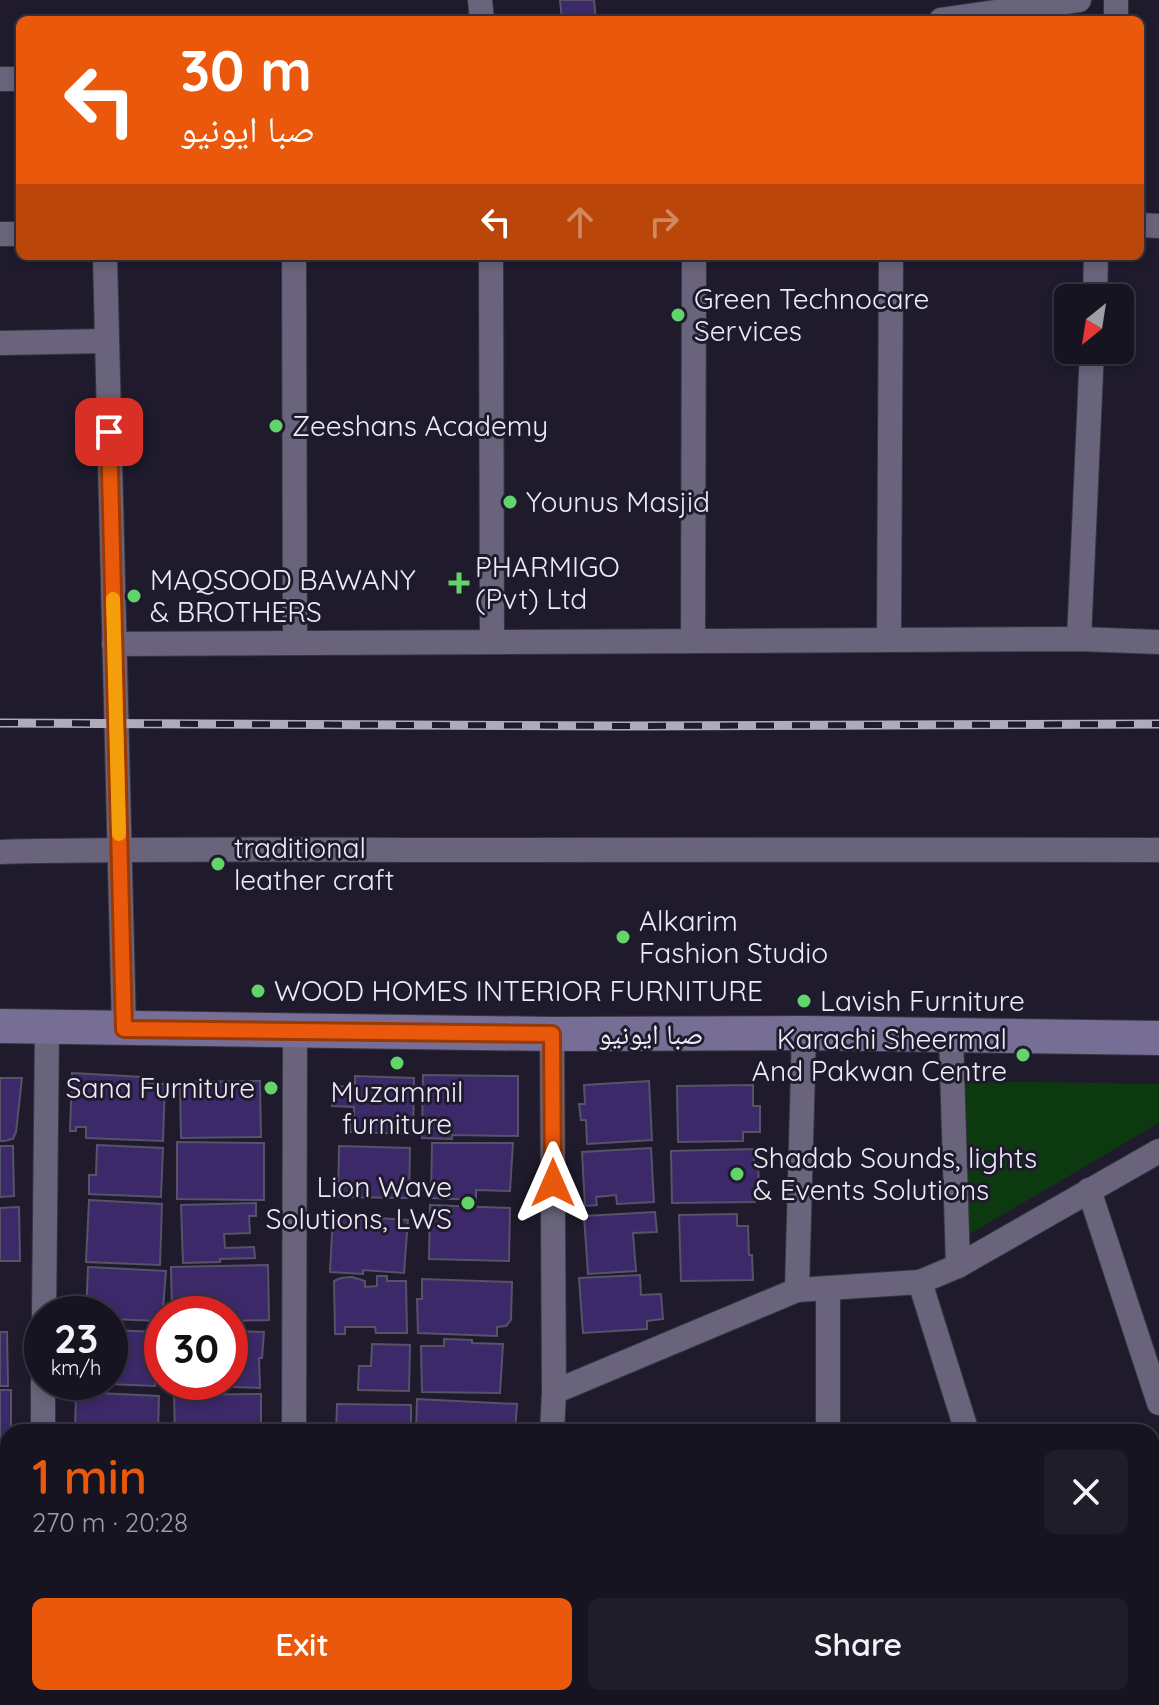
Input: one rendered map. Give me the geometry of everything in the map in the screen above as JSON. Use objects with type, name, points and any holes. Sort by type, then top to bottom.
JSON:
[{"type":"main road","name":"صبا ایونیو","points":[[0,1026],[1159,1038]]},
{"type":"street","points":[[974,16],[1079,0]]},
{"type":"street","points":[[105,260],[124,1029]]},
{"type":"street","points":[[294,260],[295,643]]},
{"type":"street","points":[[491,260],[492,642]]},
{"type":"street","points":[[693,641],[694,260]]},
{"type":"street","points":[[889,640],[891,260]]},
{"type":"street","points":[[1095,284],[1096,260]]},
{"type":"street","points":[[0,343],[107,341]]},
{"type":"street","points":[[1079,639],[1091,364]]},
{"type":"street","points":[[114,644],[1079,639],[1159,642]]},
{"type":"street","points":[[0,852],[119,849],[1159,850]]},
{"type":"street","points":[[44,1296],[47,1028]]},
{"type":"street","points":[[294,1424],[295,1030]]},
{"type":"street","points":[[797,1290],[804,1033]]},
{"type":"street","points":[[552,1034],[552,1424]]},
{"type":"street","points":[[951,1035],[958,1266]]},
{"type":"street","points":[[554,1392],[797,1290],[920,1282],[958,1266],[1159,1151]]},
{"type":"street","points":[[1089,1190],[1159,1403]]},
{"type":"street","points":[[920,1282],[964,1424]]},
{"type":"street","points":[[828,1288],[828,1424]]},
{"type":"street","points":[[43,1400],[43,1424]]},
{"type":"green space","points":[[959,1081],[1159,1084],[1159,1123],[965,1237]]},
{"type":"building","points":[[560,0],[594,0],[596,16],[562,16]]},
{"type":"building","points":[[72,1073],[143,1077],[143,1083],[165,1084],[163,1141],[86,1138],[86,1127],[76,1127],[76,1131],[70,1131]]},
{"type":"building","points":[[423,1075],[518,1076],[518,1136],[422,1138]]},
{"type":"building","points":[[355,1076],[414,1078],[413,1134],[350,1132],[354,1107],[332,1106],[333,1086],[355,1087]]},
{"type":"building","points":[[0,1078],[22,1078],[16,1132],[13,1139],[4,1141],[0,1141]]},
{"type":"building","points":[[260,1081],[261,1137],[181,1138],[180,1082]]},
{"type":"building","points":[[649,1081],[652,1140],[587,1144],[586,1120],[581,1120],[579,1104],[585,1104],[584,1085]]},
{"type":"building","points":[[753,1085],[753,1106],[760,1106],[760,1132],[743,1132],[743,1141],[678,1142],[677,1086]]},
{"type":"building","points":[[177,1142],[264,1143],[264,1200],[177,1199]]},
{"type":"building","points":[[432,1143],[513,1143],[510,1191],[476,1190],[476,1200],[431,1198]]},
{"type":"building","points":[[97,1145],[163,1148],[161,1197],[89,1194],[89,1175],[96,1175]]},
{"type":"building","points":[[0,1146],[13,1146],[14,1196],[0,1197]]},
{"type":"building","points":[[339,1146],[410,1148],[409,1198],[338,1197]]},
{"type":"building","points":[[651,1148],[654,1202],[617,1204],[616,1195],[596,1197],[597,1205],[585,1206],[582,1152]]},
{"type":"building","points":[[754,1149],[759,1188],[754,1189],[755,1202],[672,1203],[671,1151]]},
{"type":"building","points":[[89,1200],[162,1204],[160,1265],[86,1262]]},
{"type":"building","points":[[256,1203],[256,1216],[249,1216],[250,1233],[224,1234],[225,1248],[254,1247],[255,1258],[183,1263],[181,1205]]},
{"type":"building","points":[[430,1205],[510,1208],[509,1261],[429,1259]]},
{"type":"building","points":[[19,1207],[20,1261],[0,1261],[0,1208]]},
{"type":"building","points":[[655,1212],[657,1232],[633,1233],[636,1271],[588,1274],[584,1216]]},
{"type":"building","points":[[737,1214],[737,1226],[748,1226],[753,1280],[681,1281],[679,1215]]},
{"type":"building","points":[[333,1215],[408,1220],[404,1273],[363,1270],[363,1274],[330,1272]]},
{"type":"building","points":[[268,1265],[269,1320],[248,1321],[248,1296],[172,1296],[171,1267]]},
{"type":"building","points":[[88,1267],[166,1271],[164,1296],[144,1296],[144,1320],[128,1320],[128,1296],[87,1296]]},
{"type":"building","points":[[640,1275],[641,1295],[661,1294],[663,1319],[647,1321],[647,1329],[583,1333],[579,1278]]},
{"type":"building","points":[[377,1276],[387,1276],[387,1281],[406,1281],[407,1333],[376,1333],[375,1327],[345,1327],[345,1334],[335,1334],[334,1281],[352,1277],[365,1281],[365,1287],[377,1286]]},
{"type":"building","points":[[422,1279],[512,1282],[511,1320],[506,1326],[497,1327],[497,1336],[418,1333],[417,1299],[422,1299]]},
{"type":"building","points":[[128,1331],[144,1331],[144,1386],[128,1385]]},
{"type":"building","points":[[0,1332],[7,1332],[8,1386],[0,1386]]},
{"type":"building","points":[[248,1332],[264,1332],[262,1358],[259,1358],[260,1388],[248,1388]]},
{"type":"building","points":[[444,1339],[503,1344],[500,1393],[422,1392],[421,1346],[444,1346]]},
{"type":"building","points":[[372,1344],[410,1345],[409,1391],[358,1390],[359,1366],[371,1366]]},
{"type":"building","points":[[0,1390],[11,1390],[11,1424],[0,1424]]},
{"type":"building","points":[[248,1394],[261,1394],[261,1424],[175,1424],[174,1400],[248,1400]]},
{"type":"building","points":[[128,1395],[144,1395],[144,1400],[159,1400],[158,1424],[75,1424],[76,1400],[128,1400]]},
{"type":"building","points":[[417,1399],[517,1404],[516,1424],[416,1424]]},
{"type":"building","points":[[337,1404],[411,1405],[411,1424],[336,1424]]},
{"type":"railway","points":[[0,723],[625,726],[1159,724]]},
{"type":"slow traffic","points":[[113,599],[119,834]]},
{"type":"place","name":"Green Technocare Services","points":[[678,315]]},
{"type":"place","name":"Zeeshans Academy","points":[[276,426]]},
{"type":"place","name":"Younus Masjid","points":[[510,502]]},
{"type":"place","name":"PHARMIGO (Pvt) Ltd","points":[[459,583]]},
{"type":"place","name":"MAQSOOD BAWANY & BROTHERS","points":[[134,596]]},
{"type":"place","name":"traditional leather craft","points":[[218,864]]},
{"type":"place","name":"Alkarim Fashion Studio","points":[[623,937]]},
{"type":"place","name":"WOOD HOMES INTERIOR FURNITURE","points":[[258,991]]},
{"type":"place","name":"Lavish Furniture","points":[[804,1001]]},
{"type":"place","name":"Karachi Sheermal And Pakwan Centre","points":[[1023,1055]]},
{"type":"place","name":"Muzammil furniture","points":[[397,1063]]},
{"type":"place","name":"Sana Furniture","points":[[271,1088]]},
{"type":"place","name":"Shadab Sounds, lights & Events Solutions","points":[[737,1174]]},
{"type":"place","name":"Lion Wave Solutions, LWS","points":[[468,1203]]},
{"type":"route","points":[[109,432],[124,1029],[552,1034],[553,1183]]}]
